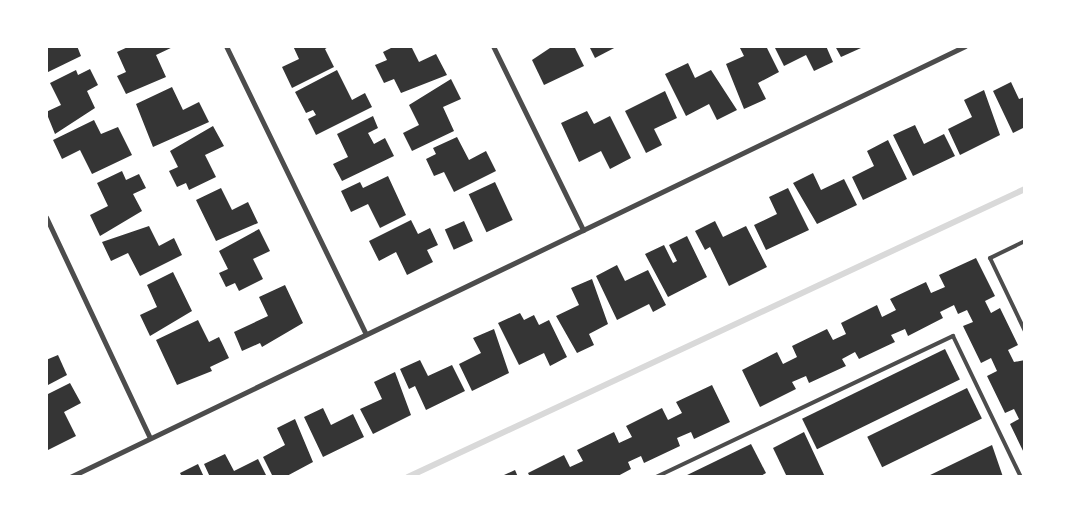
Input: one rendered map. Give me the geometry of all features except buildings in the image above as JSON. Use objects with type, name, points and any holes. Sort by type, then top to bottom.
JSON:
[{"type":"street","points":[[226,46],[366,334]]},
{"type":"street","points":[[493,46],[583,230]]},
{"type":"street","points":[[70,477],[965,46]]},
{"type":"street","points":[[46,217],[150,438]]},
{"type":"lane","points":[[1025,241],[990,258],[1025,331]]},
{"type":"lane","points":[[656,477],[953,336],[1021,477]]},
{"type":"waterway","points":[[408,477],[1025,189]]}]
